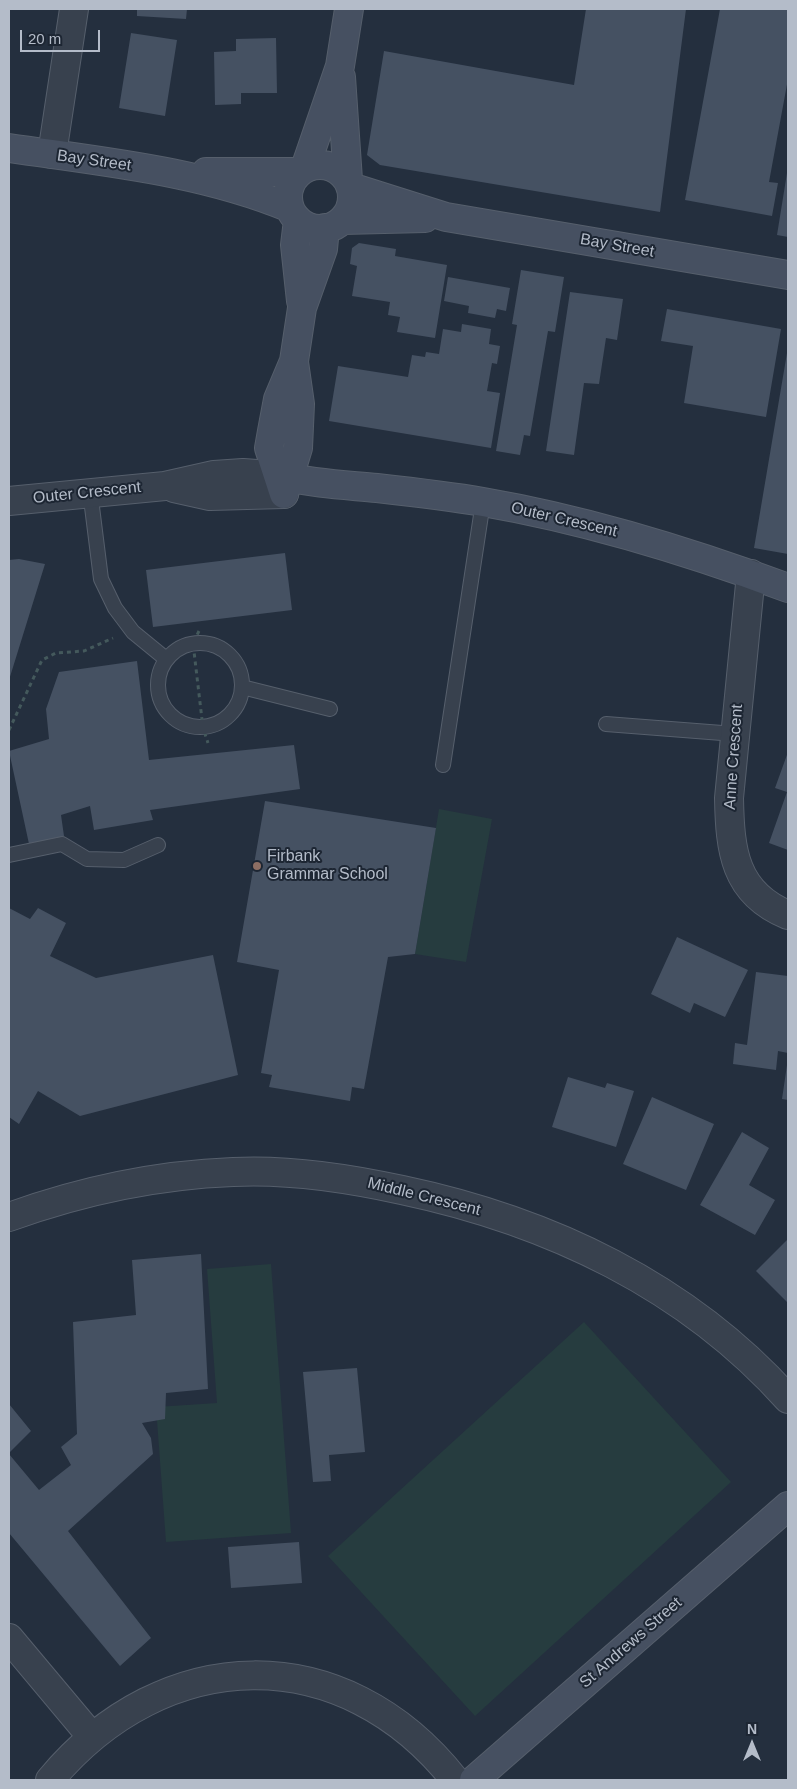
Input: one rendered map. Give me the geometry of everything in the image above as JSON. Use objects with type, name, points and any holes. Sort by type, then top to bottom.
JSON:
[{"type":"street","points":[[52,154],[74,9]]},
{"type":"street","points":[[302,308],[295,245],[294,214],[289,188],[303,170],[340,66],[349,9]]},
{"type":"street","points":[[284,481],[298,448],[300,404],[294,361],[302,308],[334,224],[351,205],[340,66]]},
{"type":"street","name":"Bay Street","points":[[9,148],[180,173],[265,198],[294,214]]},
{"type":"street","points":[[303,170],[324,165],[334,168],[349,183]]},
{"type":"street","name":"Bay Street","points":[[180,173],[303,170]]},
{"type":"street","name":"Bay Street","points":[[349,183],[446,217],[788,275]]},
{"type":"street","points":[[294,214],[306,226],[334,224]]},
{"type":"street","name":"Bay Street","points":[[334,224],[446,217]]},
{"type":"street","name":"Outer Crescent","points":[[9,501],[90,491],[166,486],[210,496],[284,481],[403,491],[483,502],[583,522],[654,541],[788,588]]},
{"type":"street","name":"Anne Crescent","points":[[751,574],[729,798],[730,835],[734,859],[745,880],[770,908],[788,915]]},
{"type":"street","name":"Middle Crescent","points":[[9,1217],[42,1205],[106,1187],[167,1178],[234,1172],[294,1173],[353,1179],[427,1195],[498,1215],[546,1233],[609,1261],[667,1294],[717,1331],[752,1362],[788,1399]]},
{"type":"street","name":"St Andrews Street","points":[[474,1780],[788,1506]]},
{"type":"street","points":[[9,1638],[92,1737]]},
{"type":"street","points":[[50,1780],[70,1756],[92,1737],[125,1713],[155,1697],[191,1684],[226,1677],[266,1674],[327,1686],[390,1718],[421,1742],[455,1780]]},
{"type":"lane","points":[[90,491],[101,579],[115,608],[133,632],[166,659]]},
{"type":"lane","points":[[444,765],[483,502]]},
{"type":"lane","points":[[196,637],[228,653],[236,663],[241,674],[242,687],[240,699],[230,714],[215,725],[203,728],[189,726],[176,721],[162,705],[157,685],[160,670],[166,659],[196,637]]},
{"type":"lane","points":[[242,687],[330,709]]},
{"type":"lane","points":[[606,724],[735,734]]},
{"type":"lane","points":[[9,855],[62,844],[87,859],[124,860],[158,845]]},
{"type":"path","points":[[9,730],[42,660],[56,653],[84,651],[102,641],[133,632]]},
{"type":"path","points":[[196,637],[203,728],[208,743]]},
{"type":"green space","points":[[439,809],[492,819],[466,962],[415,954]]},
{"type":"green space","points":[[271,1264],[291,1533],[166,1542],[156,1407],[217,1403],[207,1269]]},
{"type":"green space","points":[[584,1322],[731,1482],[475,1716],[328,1556]]},
{"type":"building","points":[[137,9],[187,9],[186,19],[137,16]]},
{"type":"building","points":[[586,9],[686,9],[660,212],[380,165],[367,155],[384,51],[574,85]]},
{"type":"building","points":[[720,9],[788,9],[788,79],[769,182],[778,183],[772,216],[685,200]]},
{"type":"building","points":[[131,33],[177,40],[165,116],[119,108]]},
{"type":"building","points":[[276,38],[277,93],[241,93],[241,104],[215,105],[214,52],[236,51],[236,39]]},
{"type":"building","points":[[788,174],[788,237],[777,235]]},
{"type":"building","points":[[359,243],[396,249],[395,256],[447,265],[435,338],[397,332],[400,317],[388,315],[390,302],[352,296],[357,266],[350,264],[352,248]]},
{"type":"building","points":[[521,270],[564,277],[555,332],[548,331],[530,436],[524,435],[520,455],[496,451],[517,325],[512,324]]},
{"type":"building","points":[[448,277],[510,288],[506,311],[497,309],[495,318],[468,313],[469,306],[444,301]]},
{"type":"building","points":[[570,292],[623,299],[617,340],[606,338],[599,384],[584,383],[574,455],[546,451]]},
{"type":"building","points":[[667,309],[781,329],[766,417],[684,403],[693,346],[661,341]]},
{"type":"building","points":[[462,324],[491,329],[489,344],[500,346],[497,364],[492,363],[487,391],[500,393],[491,448],[329,421],[338,366],[408,377],[412,355],[425,357],[426,352],[439,354],[443,329],[461,332]]},
{"type":"building","points":[[788,354],[788,554],[754,548]]},
{"type":"building","points":[[285,553],[292,610],[153,627],[146,570]]},
{"type":"building","points":[[19,559],[45,564],[9,680],[9,560]]},
{"type":"building","points":[[137,661],[149,760],[294,745],[300,789],[150,810],[153,820],[94,830],[90,806],[61,815],[64,836],[29,844],[9,751],[49,739],[46,709],[59,672]]},
{"type":"building","points":[[788,752],[788,850],[769,843],[787,792],[775,788]]},
{"type":"building","points":[[265,801],[436,828],[415,954],[388,957],[364,1089],[352,1087],[350,1101],[269,1087],[272,1075],[261,1073],[279,970],[237,962]]},
{"type":"building","points":[[9,908],[30,919],[38,908],[66,923],[50,956],[96,978],[213,955],[238,1075],[80,1116],[38,1091],[19,1124],[9,1117]]},
{"type":"building","points":[[677,937],[748,970],[725,1017],[694,1003],[690,1013],[651,994]]},
{"type":"building","points":[[756,972],[788,976],[788,1053],[778,1051],[776,1070],[733,1064],[735,1043],[747,1045]]},
{"type":"building","points":[[788,1065],[788,1100],[782,1099]]},
{"type":"building","points":[[568,1077],[605,1088],[607,1083],[634,1091],[616,1147],[552,1127]]},
{"type":"building","points":[[652,1097],[714,1124],[686,1190],[623,1164]]},
{"type":"building","points":[[742,1132],[769,1148],[749,1185],[775,1200],[755,1235],[700,1205]]},
{"type":"building","points":[[788,1239],[788,1303],[756,1271]]},
{"type":"building","points":[[201,1254],[208,1389],[166,1393],[165,1419],[142,1423],[151,1438],[153,1454],[68,1531],[151,1638],[120,1666],[9,1533],[9,1454],[39,1490],[71,1465],[61,1447],[77,1434],[73,1322],[136,1315],[132,1260]]},
{"type":"building","points":[[357,1368],[365,1452],[329,1455],[331,1481],[313,1482],[303,1372]]},
{"type":"building","points":[[9,1404],[31,1431],[9,1453]]},
{"type":"building","points":[[299,1542],[302,1583],[231,1588],[228,1547]]},
{"type":"place","name":"Firbank Grammar School","points":[[257,866]]}]
